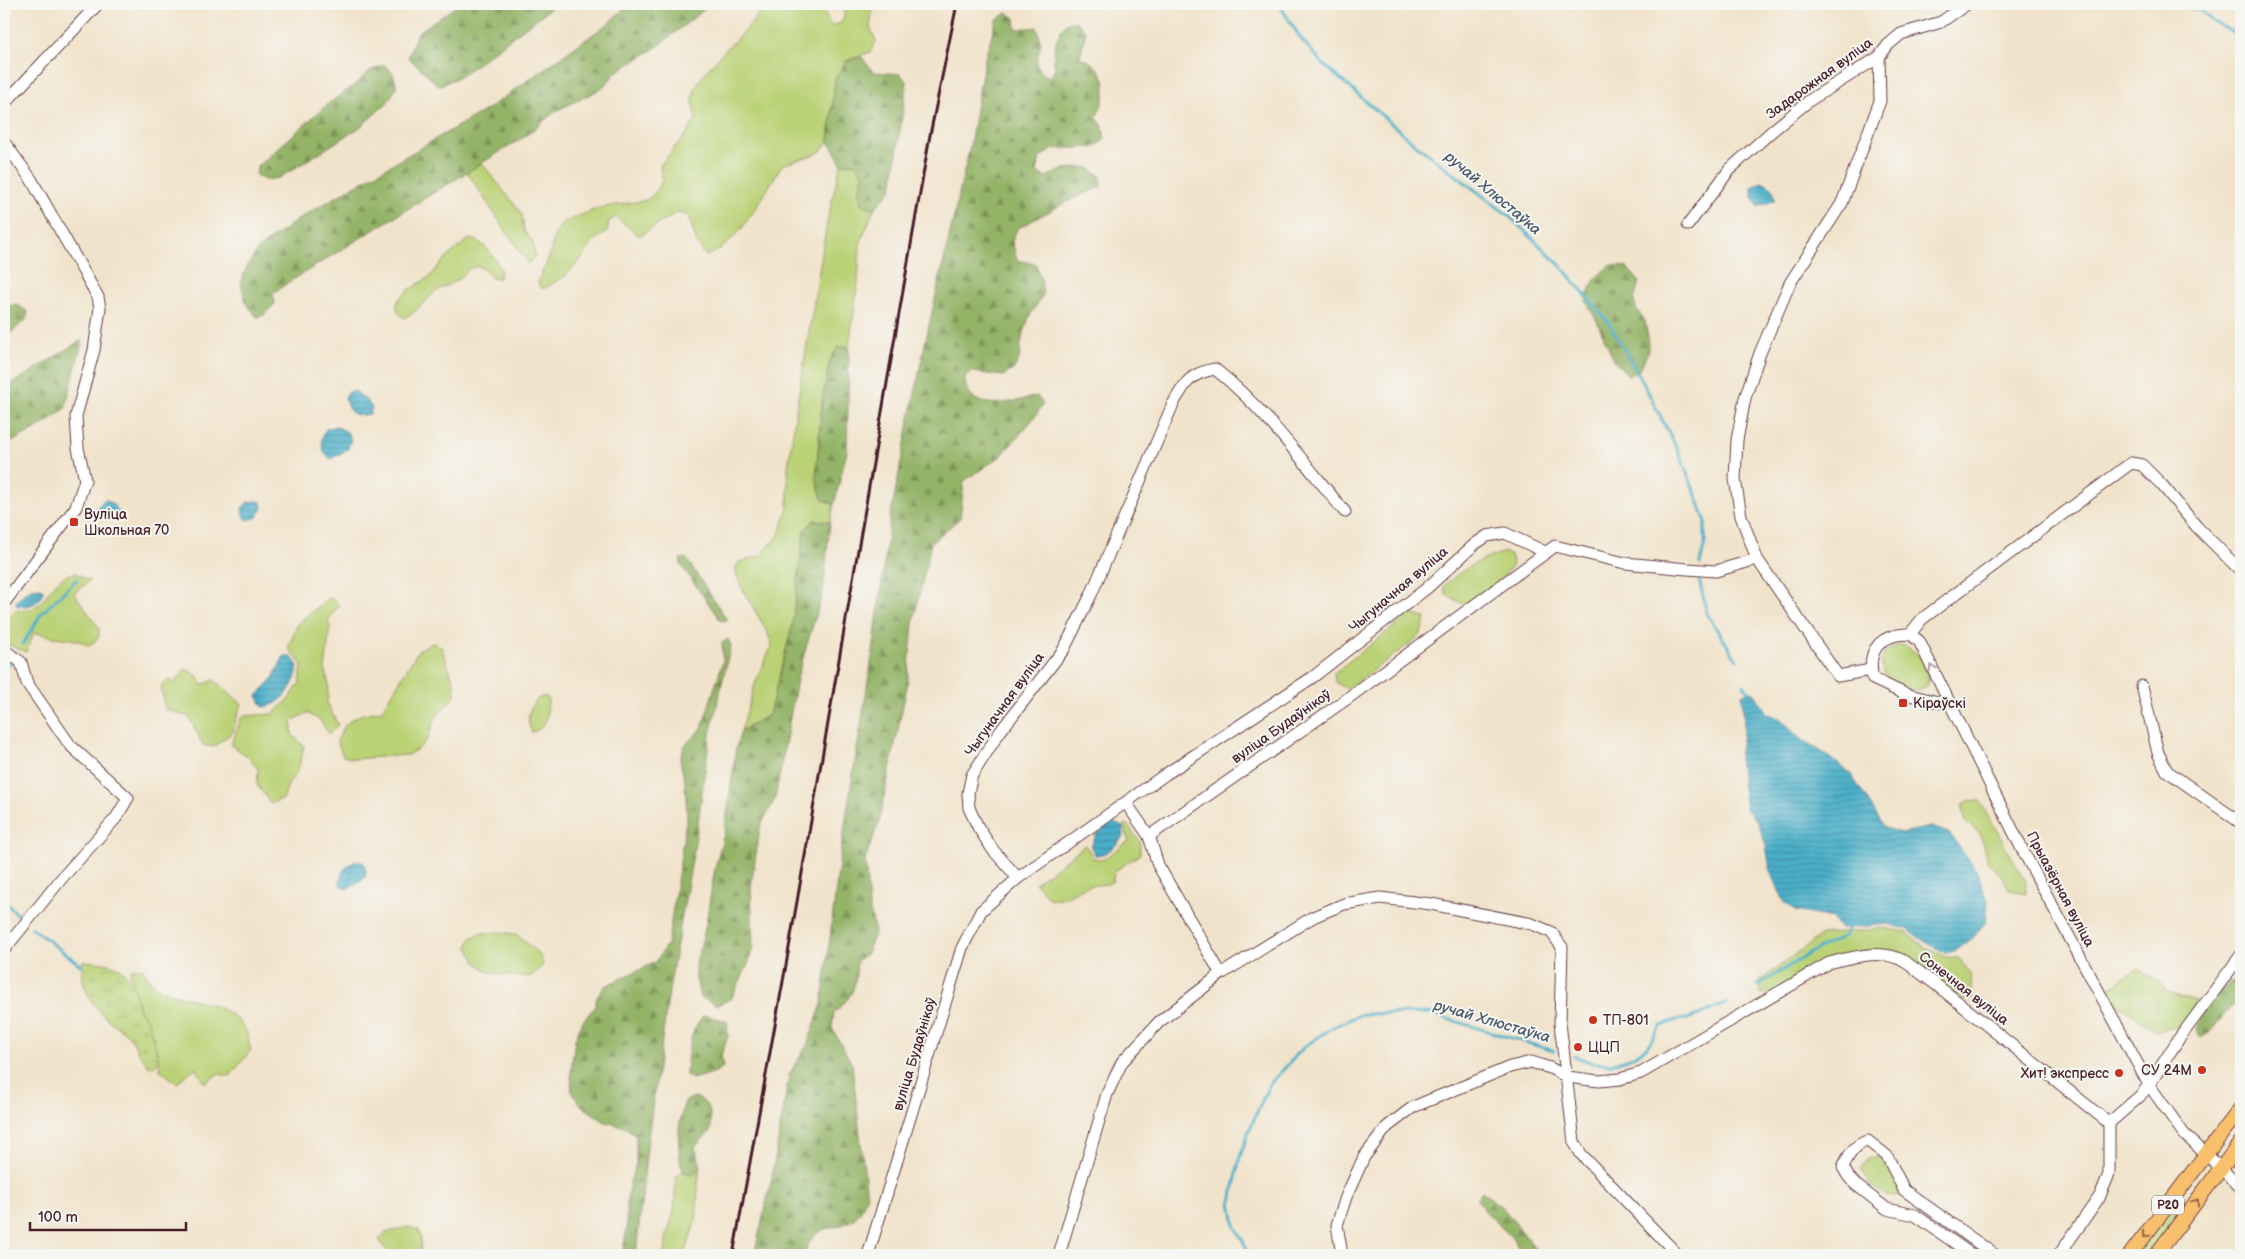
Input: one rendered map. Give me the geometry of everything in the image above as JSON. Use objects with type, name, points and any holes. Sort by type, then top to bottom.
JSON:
[{"type":"main road","name":"Р20","points":[[2130,1255],[2241,1108]]},
{"type":"main road","name":"Р20","points":[[2156,1255],[2241,1142]]},
{"type":"street","points":[[4,104],[98,4]]},
{"type":"street","name":"Задарожная вуліца","points":[[1688,225],[1730,169],[1810,100],[1879,57],[1888,45],[1901,34],[1942,22],[1967,4]]},
{"type":"street","points":[[1871,670],[1838,676],[1757,559],[1741,516],[1735,479],[1737,440],[1745,398],[1760,353],[1790,283],[1842,203],[1880,102],[1879,57]]},
{"type":"street","points":[[4,142],[31,179],[98,297],[100,308],[94,350],[76,416],[78,448],[85,480],[76,507],[4,603]]},
{"type":"street","name":"Чыгуначная вуліца","points":[[1345,512],[1253,402],[1230,381],[1215,370],[1200,372],[1185,383],[1173,404],[1092,595],[1064,649],[999,733],[972,775],[968,793],[969,808],[993,850],[1018,878],[1166,774],[1314,677],[1427,588],[1474,544],[1488,536],[1505,533],[1550,549],[1625,563],[1716,571],[1757,559]]},
{"type":"street","points":[[1950,705],[1904,694],[1873,679],[1870,659],[1874,650],[1881,642],[1896,634],[1910,634],[1922,620],[2131,463],[2142,465],[2197,527],[2241,571]]},
{"type":"street","name":"вуліца Будаўнікоў","points":[[1149,836],[1344,701],[1550,549]]},
{"type":"street","name":"Прыазёрная вуліца","points":[[1910,634],[1919,641],[2022,849],[2149,1085],[2184,1134],[2222,1168],[2241,1189]]},
{"type":"street","points":[[4,650],[21,662],[27,683],[70,745],[128,798],[116,818],[61,880],[4,950]]},
{"type":"street","points":[[2142,686],[2158,753],[2167,771],[2241,823]]},
{"type":"street","points":[[1126,803],[1149,836],[1158,864],[1221,974]]},
{"type":"street","name":"вуліца Будаўнікоў","points":[[868,1255],[962,948],[981,911],[1018,878]]},
{"type":"street","points":[[1059,1255],[1108,1094],[1122,1062],[1159,1022],[1221,974],[1313,918],[1344,904],[1380,898],[1431,904],[1532,924],[1551,932],[1562,947],[1560,1023],[1574,1142],[1581,1154],[1678,1255]]},
{"type":"street","name":"Сонечная вуліца","points":[[1342,1255],[1337,1225],[1346,1197],[1364,1157],[1387,1127],[1413,1107],[1510,1067],[1531,1062],[1550,1068],[1567,1077],[1599,1081],[1620,1080],[1641,1073],[1829,963],[1857,956],[1885,955],[1904,961],[2109,1123]]},
{"type":"street","points":[[2059,1255],[2100,1196],[2110,1174],[2109,1123],[2140,1096],[2149,1085],[2178,1040],[2241,955]]},
{"type":"street","points":[[1972,1255],[1914,1215],[1887,1209],[1855,1184],[1843,1167],[1848,1156],[1860,1143],[1868,1141],[1887,1156],[1904,1190],[1995,1255]]},
{"type":"green space","points":[[459,4],[556,4],[461,76],[439,86],[408,57],[417,33]]},
{"type":"green space","points":[[629,4],[711,4],[657,47],[616,72],[603,88],[556,111],[524,137],[286,284],[273,294],[275,304],[264,315],[257,317],[246,303],[241,283],[247,266],[260,247],[303,216],[489,108],[609,23]]},
{"type":"green space","points":[[764,4],[821,4],[831,26],[841,23],[844,17],[844,4],[873,4],[870,27],[876,41],[870,52],[846,61],[835,79],[829,141],[819,153],[782,165],[740,230],[730,241],[706,256],[698,245],[688,216],[678,212],[639,236],[616,217],[609,221],[607,232],[594,240],[585,255],[565,276],[543,289],[539,286],[538,281],[549,258],[554,237],[562,223],[599,208],[647,200],[655,193],[662,182],[660,165],[687,133],[696,118],[693,101],[696,87],[713,63],[748,27]]},
{"type":"green space","points":[[1007,13],[1015,18],[1016,29],[1037,27],[1041,43],[1036,64],[1042,73],[1050,77],[1055,70],[1055,45],[1066,23],[1076,21],[1086,31],[1080,57],[1090,62],[1102,74],[1105,90],[1104,98],[1096,117],[1103,126],[1105,139],[1095,147],[1053,149],[1040,157],[1037,172],[1045,177],[1065,169],[1087,167],[1101,176],[1101,187],[1072,199],[1017,229],[1012,241],[1017,260],[1036,264],[1041,279],[1043,295],[1029,317],[1022,338],[1019,359],[1014,369],[1003,376],[973,372],[965,377],[967,389],[973,397],[982,402],[1004,403],[1037,396],[1043,404],[1034,418],[1001,456],[964,481],[960,518],[931,543],[913,624],[907,686],[879,822],[865,859],[869,907],[875,931],[868,952],[857,961],[853,990],[846,1001],[834,1013],[832,1028],[852,1064],[867,1197],[858,1215],[851,1221],[821,1231],[809,1243],[804,1255],[754,1255],[771,1182],[789,1075],[808,1043],[822,1004],[840,855],[874,644],[890,518],[925,343],[970,146],[984,62],[996,20]]},
{"type":"green space","points":[[862,57],[873,72],[900,74],[907,81],[892,189],[874,209],[861,204],[859,191],[863,176],[856,164],[841,163],[829,141],[835,79],[846,61]]},
{"type":"green space","points":[[384,65],[393,73],[397,87],[387,103],[359,128],[279,178],[264,180],[256,175],[257,167],[329,103],[352,87],[370,71]]},
{"type":"green space","points":[[481,162],[522,214],[524,231],[533,242],[535,256],[528,264],[467,172]]},
{"type":"green space","points":[[841,163],[856,164],[863,176],[859,191],[861,204],[874,209],[860,244],[858,282],[849,347],[838,347],[830,360],[822,402],[816,477],[822,499],[834,505],[830,522],[814,520],[792,627],[769,715],[741,731],[756,681],[772,645],[763,625],[742,589],[735,569],[739,562],[760,556],[779,535],[788,507],[788,468],[795,417],[828,217]]},
{"type":"green space","points":[[469,239],[479,242],[492,255],[501,270],[499,278],[492,278],[485,270],[478,266],[469,269],[459,279],[435,292],[413,313],[404,318],[398,311],[399,299],[410,289],[429,277],[445,259]]},
{"type":"green space","points":[[1610,265],[1626,267],[1639,281],[1634,300],[1636,309],[1645,321],[1648,352],[1638,372],[1628,375],[1614,361],[1597,321],[1586,301],[1595,281]]},
{"type":"green space","points":[[16,304],[28,312],[26,320],[4,338],[4,308]]},
{"type":"green space","points":[[83,339],[65,409],[41,426],[4,446],[4,389]]},
{"type":"green space","points":[[838,347],[849,347],[847,451],[834,505],[822,499],[816,477],[822,402],[830,360]]},
{"type":"green space","points":[[814,520],[830,522],[823,592],[798,674],[775,799],[760,827],[751,887],[753,947],[748,965],[731,999],[717,1005],[700,997],[696,979],[696,963],[705,929],[715,868],[725,830],[736,748],[741,731],[769,715],[792,627],[804,531]]},
{"type":"green space","points":[[1505,552],[1512,557],[1513,565],[1500,581],[1468,607],[1446,594],[1444,586],[1465,569]]},
{"type":"green space","points":[[686,558],[727,620],[721,621],[681,565],[680,559]]},
{"type":"green space","points":[[75,573],[90,581],[74,593],[99,628],[99,637],[89,646],[76,640],[34,633],[26,652],[4,643],[4,621],[14,611],[27,610],[36,606],[57,582]]},
{"type":"green space","points":[[329,598],[339,605],[328,621],[330,627],[325,669],[329,685],[327,703],[338,725],[329,734],[320,720],[307,713],[292,721],[292,734],[304,746],[298,770],[288,785],[283,799],[271,803],[257,785],[258,769],[247,756],[231,745],[242,716],[273,714],[288,700],[300,683],[302,665],[288,648],[289,645],[299,622]]},
{"type":"green space","points":[[1410,614],[1426,618],[1420,636],[1347,689],[1335,682],[1334,673]]},
{"type":"green space","points":[[728,639],[731,645],[710,735],[695,843],[670,984],[648,1137],[636,1255],[622,1255],[627,1227],[626,1205],[630,1182],[636,1164],[636,1135],[625,1127],[605,1122],[582,1106],[572,1093],[571,1071],[575,1039],[582,1022],[595,1007],[597,997],[605,986],[656,962],[668,942],[687,814],[685,783],[680,760],[684,746],[702,728],[723,661],[722,643]]},
{"type":"green space","points":[[433,643],[441,647],[454,682],[455,696],[436,717],[427,740],[418,749],[407,755],[354,759],[343,756],[337,741],[345,726],[354,718],[382,710],[418,651]]},
{"type":"green space","points":[[1902,645],[1914,651],[1922,660],[1927,672],[1928,685],[1917,690],[1906,689],[1896,685],[1887,677],[1882,668],[1882,659],[1888,650]]},
{"type":"green space","points":[[186,669],[198,676],[202,685],[214,680],[242,704],[233,732],[213,747],[203,745],[189,717],[165,710],[161,686],[170,680],[175,683]]},
{"type":"green space","points":[[545,696],[548,700],[546,720],[541,728],[532,732],[529,722],[530,711],[536,701]]},
{"type":"green space","points":[[1970,800],[1980,801],[2025,881],[2026,893],[2010,890],[2001,875],[1987,861],[1980,833],[1966,823],[1962,805]]},
{"type":"green space","points":[[1127,824],[1140,842],[1140,854],[1115,871],[1112,882],[1085,887],[1056,899],[1050,899],[1035,883],[1086,845],[1093,858],[1102,860],[1129,841],[1124,825]]},
{"type":"green space","points":[[1884,928],[1906,932],[1925,947],[1946,957],[1959,958],[1970,974],[1973,999],[1963,1000],[1907,958],[1857,954],[1768,994],[1760,993],[1761,980],[1821,935]]},
{"type":"green space","points":[[499,932],[516,934],[540,955],[543,965],[532,976],[520,977],[488,972],[476,962],[468,947],[471,938],[481,933]]},
{"type":"green space","points":[[83,961],[105,963],[120,968],[132,980],[139,1010],[148,1021],[159,1059],[155,1066],[149,1067],[127,1034],[104,1016],[93,1003],[88,995],[83,979]]},
{"type":"green space","points":[[132,968],[143,969],[154,985],[166,991],[204,1002],[228,1012],[238,1020],[246,1031],[251,1050],[230,1076],[218,1074],[205,1083],[195,1068],[177,1083],[160,1070],[159,1059],[148,1021],[139,1010],[130,972]]},
{"type":"green space","points":[[2138,968],[2158,981],[2165,991],[2196,1001],[2186,1025],[2156,1031],[2113,1001],[2108,989]]},
{"type":"green space","points":[[2241,971],[2241,995],[2209,1033],[2202,1037],[2197,1034],[2201,1017],[2208,1006],[2218,992],[2233,981]]},
{"type":"green space","points":[[704,1015],[727,1021],[728,1037],[721,1055],[723,1067],[714,1073],[692,1079],[686,1075],[688,1051],[695,1027]]},
{"type":"green space","points":[[694,1097],[700,1099],[707,1106],[710,1114],[711,1130],[695,1147],[701,1167],[699,1172],[690,1175],[683,1171],[679,1155],[679,1136],[685,1101]]},
{"type":"green space","points":[[1878,1156],[1896,1179],[1900,1195],[1888,1197],[1865,1178],[1861,1169],[1868,1159]]},
{"type":"green space","points":[[683,1171],[690,1175],[699,1172],[696,1220],[685,1255],[665,1255],[666,1239],[674,1211],[676,1177]]},
{"type":"green space","points":[[1482,1191],[1504,1209],[1541,1255],[1522,1255],[1512,1238],[1483,1209],[1477,1199]]},
{"type":"green space","points":[[2180,1198],[2187,1203],[2147,1255],[2136,1255]]},
{"type":"green space","points":[[408,1227],[419,1230],[421,1247],[417,1255],[394,1254],[382,1245],[379,1239],[385,1233]]},
{"type":"water","points":[[1762,182],[1772,188],[1775,200],[1758,207],[1752,195],[1752,187]]},
{"type":"water","points":[[355,391],[372,408],[370,414],[356,415],[348,407],[345,397],[349,392]]},
{"type":"water","points":[[336,426],[347,432],[351,439],[348,449],[331,459],[323,449],[322,437],[326,429]]},
{"type":"water","points":[[105,499],[112,503],[120,513],[117,519],[106,519],[95,513],[95,509]]},
{"type":"water","points":[[248,502],[261,502],[262,510],[256,518],[247,520],[243,515],[242,508]]},
{"type":"water","points":[[41,588],[43,590],[42,595],[34,604],[17,606],[16,602],[21,596],[33,589]]},
{"type":"water","points":[[284,656],[291,656],[298,666],[297,673],[287,693],[277,703],[263,707],[257,696],[273,678]]},
{"type":"water","points":[[1749,691],[1754,692],[1767,713],[1781,719],[1798,737],[1827,755],[1850,773],[1885,828],[1901,833],[1931,827],[1949,833],[1976,870],[1988,902],[1986,921],[1974,937],[1957,950],[1946,953],[1928,944],[1907,929],[1887,924],[1840,929],[1832,918],[1795,911],[1785,903],[1771,874],[1766,846],[1758,822],[1746,809],[1739,758],[1744,726],[1742,695]]},
{"type":"water","points":[[1112,822],[1123,827],[1124,836],[1107,852],[1095,855],[1091,847],[1096,835]]},
{"type":"water","points":[[359,861],[364,863],[365,878],[346,889],[340,885],[342,873],[347,866]]},
{"type":"waterway","name":"ручай Хлюстаўка","points":[[1279,4],[1301,39],[1324,65],[1416,145],[1508,215],[1560,265],[1609,323],[1644,384],[1678,451],[1698,500],[1705,520],[1705,542],[1700,564]]},
{"type":"waterway","points":[[2187,4],[2191,8],[2199,9],[2213,22],[2241,36]]},
{"type":"waterway","points":[[2235,33],[2241,29]]},
{"type":"waterway","points":[[23,644],[41,614],[77,579]]},
{"type":"waterway","name":"ручай Хлюстаўка","points":[[1699,579],[1707,614],[1737,660]]},
{"type":"waterway","points":[[4,669],[13,660]]},
{"type":"waterway","name":"ручай Хлюстаўка","points":[[1744,685],[1751,694]]},
{"type":"waterway","points":[[4,901],[22,919]]},
{"type":"waterway","name":"ручай Хлюстаўка","points":[[1757,986],[1810,953],[1846,935],[1849,924]]},
{"type":"waterway","points":[[32,928],[82,966]]},
{"type":"waterway","name":"ручай Хлюстаўка","points":[[1574,1056],[1593,1063],[1611,1064],[1630,1058],[1646,1048],[1661,1026],[1676,1020],[1687,1019],[1727,1003]]},
{"type":"waterway","name":"ручай Хлюстаўка","points":[[1250,1255],[1235,1225],[1231,1202],[1240,1157],[1249,1131],[1269,1085],[1305,1046],[1333,1027],[1362,1014],[1428,1013],[1554,1051]]},
{"type":"railway","points":[[733,1255],[786,965],[930,135],[957,4]]},
{"type":"place","name":"Вуліца Школьная 70","points":[[74,522]]},
{"type":"place","name":"Кіраўскі","points":[[1903,703]]},
{"type":"place","name":"ТП-801","points":[[1593,1020]]},
{"type":"place","name":"ЦЦП","points":[[1578,1047]]},
{"type":"place","name":"СУ 24М","points":[[2202,1070]]},
{"type":"place","name":"Хит! экспресс","points":[[2119,1073]]}]
